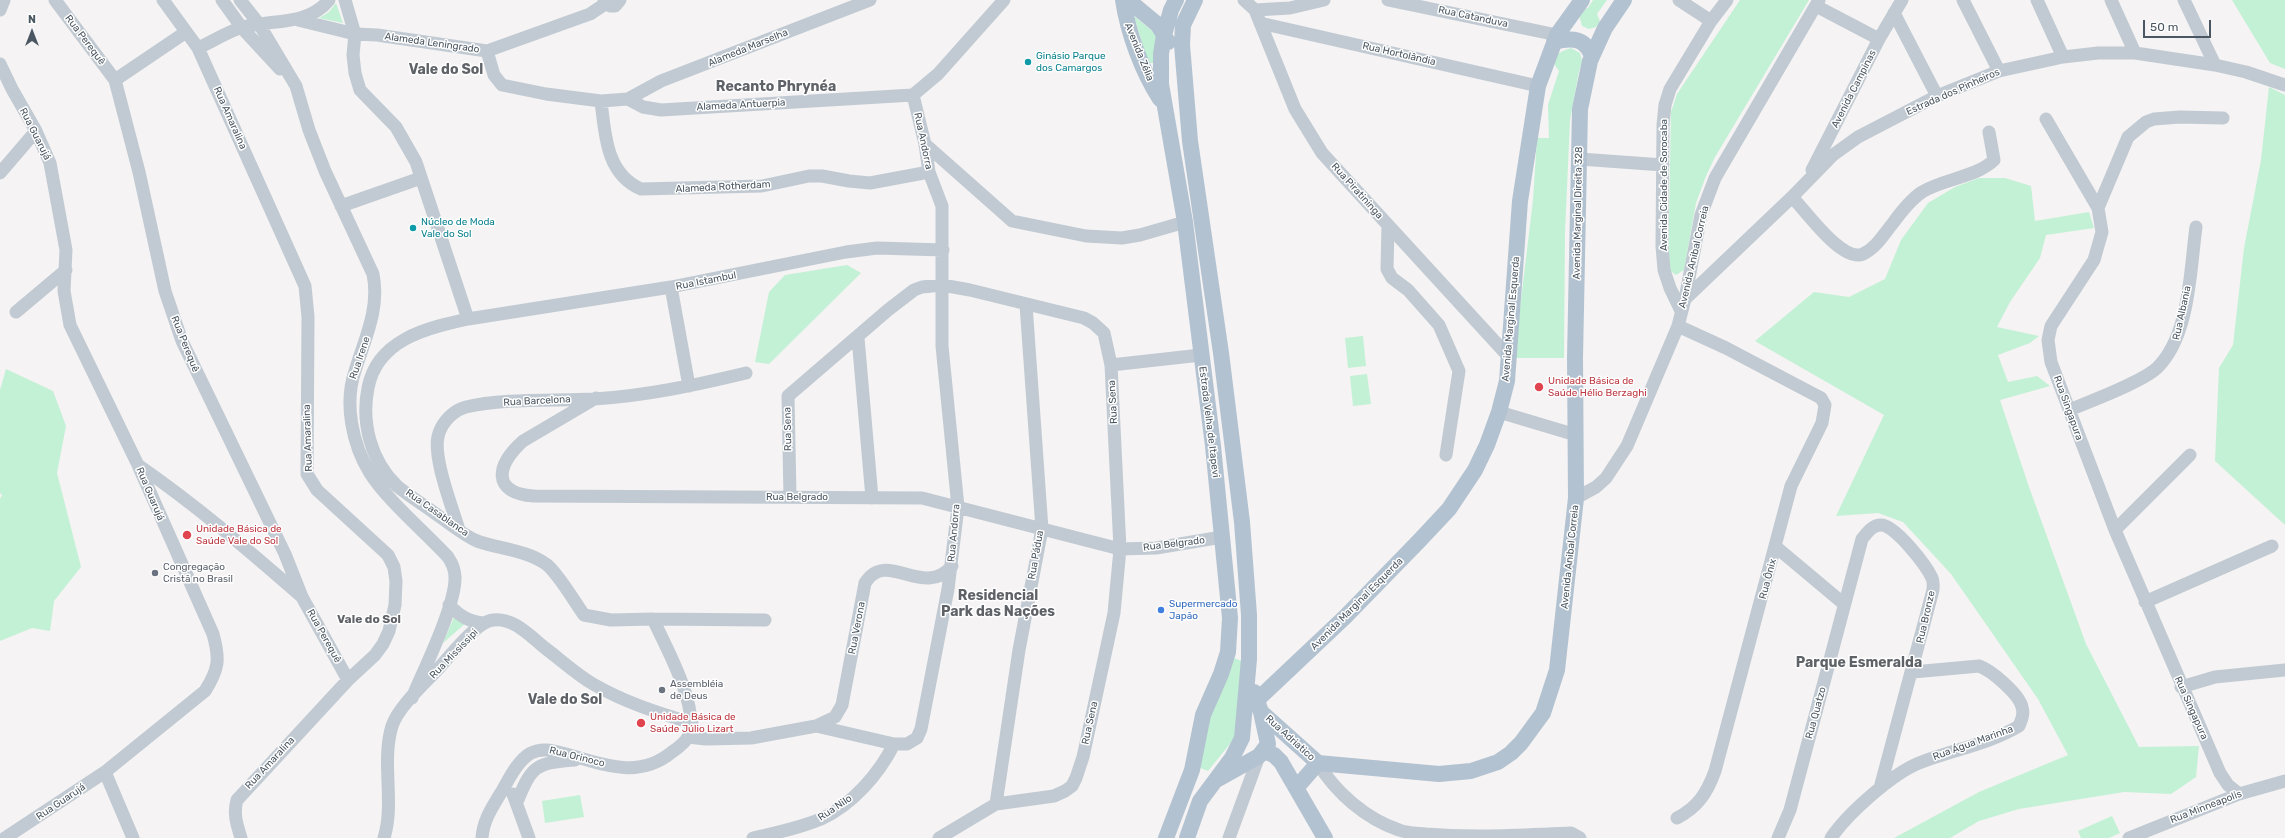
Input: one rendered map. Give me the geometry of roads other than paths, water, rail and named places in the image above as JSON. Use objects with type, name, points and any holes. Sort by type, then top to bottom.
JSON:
[{"type":"main road","name":"Avenida Zélia","points":[[1123,0],[1126,20],[1139,55],[1163,102]]},
{"type":"main road","points":[[1128,0],[1158,25],[1164,34],[1175,62],[1182,128],[1184,136],[1190,142]]},
{"type":"main road","name":"Estrada Velha de Itapevi","points":[[1166,838],[1192,770],[1202,715],[1221,674],[1228,652],[1230,618],[1213,446],[1184,222],[1171,138],[1163,102],[1162,54],[1164,34],[1171,10],[1176,0]]},
{"type":"main road","name":"Estrada Velha de Itapevi","points":[[1187,838],[1200,801],[1232,758],[1242,738],[1248,670],[1249,615],[1242,522],[1220,345],[1190,142],[1182,45],[1183,25],[1195,0]]},
{"type":"main road","name":"Avenida Marginal Esquerda","points":[[1259,706],[1448,509],[1475,470],[1487,445],[1499,412],[1507,381],[1520,201],[1538,86],[1556,38],[1582,0]]},
{"type":"main road","name":"Avenida Marginal Direita 328","points":[[1576,498],[1575,358],[1580,109],[1592,56],[1605,28],[1624,0]]},
{"type":"main road","points":[[1573,14],[1577,27],[1581,32],[1590,35],[1605,28]]},
{"type":"main road","points":[[1556,38],[1575,39],[1583,42],[1592,56]]},
{"type":"main road","name":"Avenida Anibal Correia","points":[[1318,763],[1449,774],[1471,771],[1498,762],[1521,743],[1543,712],[1557,670],[1576,498]]},
{"type":"main road","points":[[1248,670],[1268,739],[1261,754]]},
{"type":"main road","name":"Rua Adriatico","points":[[1259,706],[1318,763]]},
{"type":"main road","points":[[1213,782],[1261,754],[1274,755],[1281,762],[1297,787],[1324,837]]},
{"type":"main road","points":[[1297,787],[1318,763]]},
{"type":"street","points":[[0,10],[4,0]]},
{"type":"street","name":"Rua Perequê","points":[[55,0],[115,80],[139,172],[164,291],[182,341],[285,554],[302,597],[348,680]]},
{"type":"street","name":"Rua Amaralina","points":[[163,0],[198,48],[305,286],[308,317],[307,474],[317,490],[388,555],[394,567],[396,581],[395,605],[389,631],[375,655],[348,680],[237,800],[234,809],[235,820],[241,838]]},
{"type":"street","name":"Rua Irene","points":[[222,0],[242,28],[296,86]]},
{"type":"street","name":"Rua Irene","points":[[240,0],[259,24],[296,86],[309,130],[341,206],[373,274],[375,300],[368,337],[352,380],[350,407],[352,425],[360,453],[370,473],[393,491],[453,565],[455,577],[449,605],[412,698]]},
{"type":"street","points":[[198,48],[242,28],[259,24],[298,20],[316,11],[329,0]]},
{"type":"street","points":[[345,0],[354,34],[353,55],[355,73],[360,90],[398,130],[416,162],[468,319],[442,324],[400,342],[384,352],[375,348],[368,337]]},
{"type":"street","name":"Alameda Leningrado","points":[[298,20],[354,34],[378,35],[487,51],[558,27],[590,14],[604,2],[615,6],[620,0]]},
{"type":"street","name":"Alameda Marselha","points":[[628,99],[661,81],[870,0]]},
{"type":"street","points":[[913,95],[938,74],[1004,0]]},
{"type":"street","name":"Rua Piratininga","points":[[1244,0],[1255,10],[1295,109],[1310,136],[1322,153],[1509,357]]},
{"type":"street","points":[[1255,10],[1290,8],[1324,0]]},
{"type":"street","name":"Rua Catanduva","points":[[1388,0],[1556,38]]},
{"type":"street","points":[[1679,0],[1711,22]]},
{"type":"street","name":"Avenida Cidade de Sorocaba","points":[[1683,305],[1670,288],[1664,270],[1662,246],[1663,125],[1670,88],[1711,22],[1727,0]]},
{"type":"street","name":"Avenida Campinas","points":[[1808,179],[1879,39],[1902,0]]},
{"type":"street","points":[[1963,0],[1998,70]]},
{"type":"street","points":[[2037,0],[2063,58]]},
{"type":"street","points":[[2110,0],[2135,53]]},
{"type":"street","points":[[2184,0],[2215,65]]},
{"type":"street","points":[[1818,3],[1879,39]]},
{"type":"street","name":"Avenida Anibal Correia","points":[[1576,498],[1596,487],[1606,478],[1627,446],[1678,326],[1701,215],[1715,178],[1818,3]]},
{"type":"street","points":[[1894,13],[1937,96]]},
{"type":"street","name":"Rua Hortolândia","points":[[1260,22],[1538,86]]},
{"type":"street","points":[[115,80],[186,32]]},
{"type":"street","name":"Alameda Antuerpia","points":[[487,51],[494,75],[502,85],[546,94],[601,101],[628,99],[643,106],[661,110],[913,95]]},
{"type":"street","name":"Estrada dos Pinheiros","points":[[1683,305],[1833,155],[1858,137],[1937,96],[1998,70],[2098,53],[2135,53],[2215,65],[2246,72],[2285,85]]},
{"type":"street","name":"Rua Guarujá","points":[[0,64],[12,89],[36,131],[50,163],[58,198],[66,250],[64,291],[70,325],[138,465],[213,634],[218,651],[218,665],[214,678],[205,691],[105,772],[5,838]]},
{"type":"street","name":"Rua Andorra","points":[[688,737],[706,739],[751,738],[816,726],[894,744],[907,744],[917,738],[921,729],[952,566],[958,507],[942,346],[942,206],[937,188],[929,172],[925,144],[913,95]]},
{"type":"street","name":"Alameda Rotherdam","points":[[601,101],[607,146],[611,157],[623,176],[631,184],[641,189],[762,186],[816,176],[870,183],[929,172]]},
{"type":"street","points":[[2098,208],[2128,137],[2146,122],[2170,117],[2223,118]]},
{"type":"street","points":[[2046,118],[2098,208]]},
{"type":"street","points":[[0,173],[36,131]]},
{"type":"street","points":[[1792,197],[1838,247],[1849,254],[1862,254],[1872,248],[1914,198],[1923,191],[1969,173],[1994,160],[1989,132]]},
{"type":"street","points":[[925,144],[1012,221],[1086,236],[1122,238],[1140,235],[1184,222]]},
{"type":"street","points":[[1580,159],[1663,165]]},
{"type":"street","points":[[341,206],[421,178]]},
{"type":"street","name":"Rua Singapura","points":[[2098,208],[2102,232],[2094,260],[2051,326],[2048,340],[2051,362],[2115,530],[2181,687],[2220,773],[2228,785],[2239,794]]},
{"type":"street","points":[[1388,225],[1387,269],[1392,278],[1408,290],[1439,325],[1459,371],[1446,455]]},
{"type":"street","name":"Rua Albania","points":[[2069,410],[2156,369],[2168,355],[2177,341],[2182,318],[2196,226]]},
{"type":"street","name":"Rua Istambul","points":[[468,319],[671,287],[846,252],[877,248],[943,250]]},
{"type":"street","points":[[16,312],[66,270]]},
{"type":"street","name":"Rua Sena","points":[[790,497],[788,396],[914,290],[942,285],[1026,304],[1084,318],[1093,322],[1104,333],[1111,364],[1120,549],[1114,613],[1083,757],[1076,778],[1069,788],[1054,796],[996,804],[939,838]]},
{"type":"street","points":[[671,287],[690,386]]},
{"type":"street","name":"Rua Pádua","points":[[996,804],[1019,650],[1042,529],[1026,304]]},
{"type":"street","name":"Rua Ônix","points":[[1677,818],[1699,803],[1709,788],[1726,736],[1791,486],[1822,423],[1825,405],[1821,398],[1760,365],[1678,326]]},
{"type":"street","points":[[858,338],[872,498]]},
{"type":"street","name":"Rua Casablanca","points":[[384,352],[369,382],[366,414],[374,454],[393,491],[476,540],[535,557],[547,565],[584,615],[612,620],[765,620]]},
{"type":"street","points":[[1111,364],[1201,355]]},
{"type":"street","name":"Rua Barcelona","points":[[459,530],[438,461],[436,446],[439,433],[450,417],[465,407],[484,404],[596,398],[690,386],[746,373]]},
{"type":"street","name":"Rua Belgrado","points":[[596,398],[529,437],[513,450],[502,467],[503,479],[507,488],[518,495],[534,496],[922,498],[1120,549],[1156,548],[1222,537]]},
{"type":"street","points":[[1499,412],[1576,435]]},
{"type":"street","points":[[2115,530],[2190,455]]},
{"type":"street","points":[[138,465],[173,489],[218,525],[302,597]]},
{"type":"street","name":"Rua Bronze","points":[[1862,539],[1874,526],[1890,526],[1913,552],[1933,579],[1933,590],[1891,752],[1880,788]]},
{"type":"street","name":"Rua Quatzo","points":[[1778,838],[1790,810],[1862,539]]},
{"type":"street","points":[[2145,602],[2272,546]]},
{"type":"street","points":[[1776,547],[1844,604]]},
{"type":"street","points":[[927,579],[943,576],[952,566]]},
{"type":"street","name":"Rua Verona","points":[[816,726],[835,717],[842,705],[865,583],[870,576],[882,570],[927,579]]},
{"type":"street","points":[[927,579],[941,590],[945,605]]},
{"type":"street","points":[[449,605],[460,616],[469,621],[484,623]]},
{"type":"street","points":[[653,619],[686,695],[692,724],[688,737]]},
{"type":"street","name":"Rua Mississipi","points":[[384,838],[387,814],[389,743],[392,726],[412,698],[458,647],[484,623],[492,620],[512,622],[597,686],[626,700],[692,724]]},
{"type":"street","name":"Rua Água Marinha","points":[[1831,838],[1847,818],[1880,788],[1917,764],[2011,730],[2019,726],[2024,715],[2022,705],[2013,693],[1989,670],[1979,666],[1912,672]]},
{"type":"street","points":[[2181,687],[2215,677],[2285,670]]},
{"type":"street","points":[[842,705],[844,717],[850,727],[863,737]]},
{"type":"street","name":"Rua Orinoco","points":[[482,838],[487,816],[512,774],[523,759],[539,751],[547,749],[616,767],[637,768],[658,763],[688,737]]},
{"type":"street","name":"Rua Nilo","points":[[753,838],[794,829],[822,818],[835,810],[848,801],[883,765],[894,744]]},
{"type":"street","points":[[1891,752],[1901,763],[1917,764]]},
{"type":"street","points":[[1229,838],[1261,754]]},
{"type":"street","points":[[517,802],[529,774],[537,767],[552,762],[585,759]]},
{"type":"street","name":"Rua Adriatico","points":[[1318,763],[1330,782],[1348,798],[1399,834],[1480,838],[1574,836]]},
{"type":"street","points":[[105,772],[133,838]]},
{"type":"street","name":"Rua Singapura","points":[[2219,802],[2220,773]]},
{"type":"street","points":[[512,774],[513,793],[529,838]]},
{"type":"street","name":"Rua Minneapolis","points":[[2129,838],[2239,794],[2285,782]]},
{"type":"street","points":[[494,804],[517,802]]},
{"type":"place","name":"Ginásio Parque dos Camargos","points":[[1028,62]]},
{"type":"place","name":"Núcleo de Moda Vale do Sol","points":[[413,228]]},
{"type":"place","name":"Unidade Básica de Saúde Hélio Berzaghi","points":[[1539,387]]},
{"type":"place","name":"Unidade Básica de Saúde Vale do Sol","points":[[187,535]]},
{"type":"place","name":"Congregação Cristã no Brasil","points":[[155,573]]},
{"type":"place","name":"Supermercado Japão","points":[[1161,610]]},
{"type":"place","name":"Assembléia de Deus","points":[[662,690]]},
{"type":"place","name":"Unidade Básica de Saúde Júlio Lizart","points":[[641,723]]},
{"type":"district","name":"Vale do Sol","points":[[446,70]]},
{"type":"district","name":"Recanto Phrynéa","points":[[776,87]]},
{"type":"district","name":"Residencial Park das Nações","points":[[998,604]]},
{"type":"district","name":"Vale do Sol","points":[[369,620]]},
{"type":"district","name":"Parque Esmeralda","points":[[1859,663]]},
{"type":"district","name":"Vale do Sol","points":[[565,700]]}]
